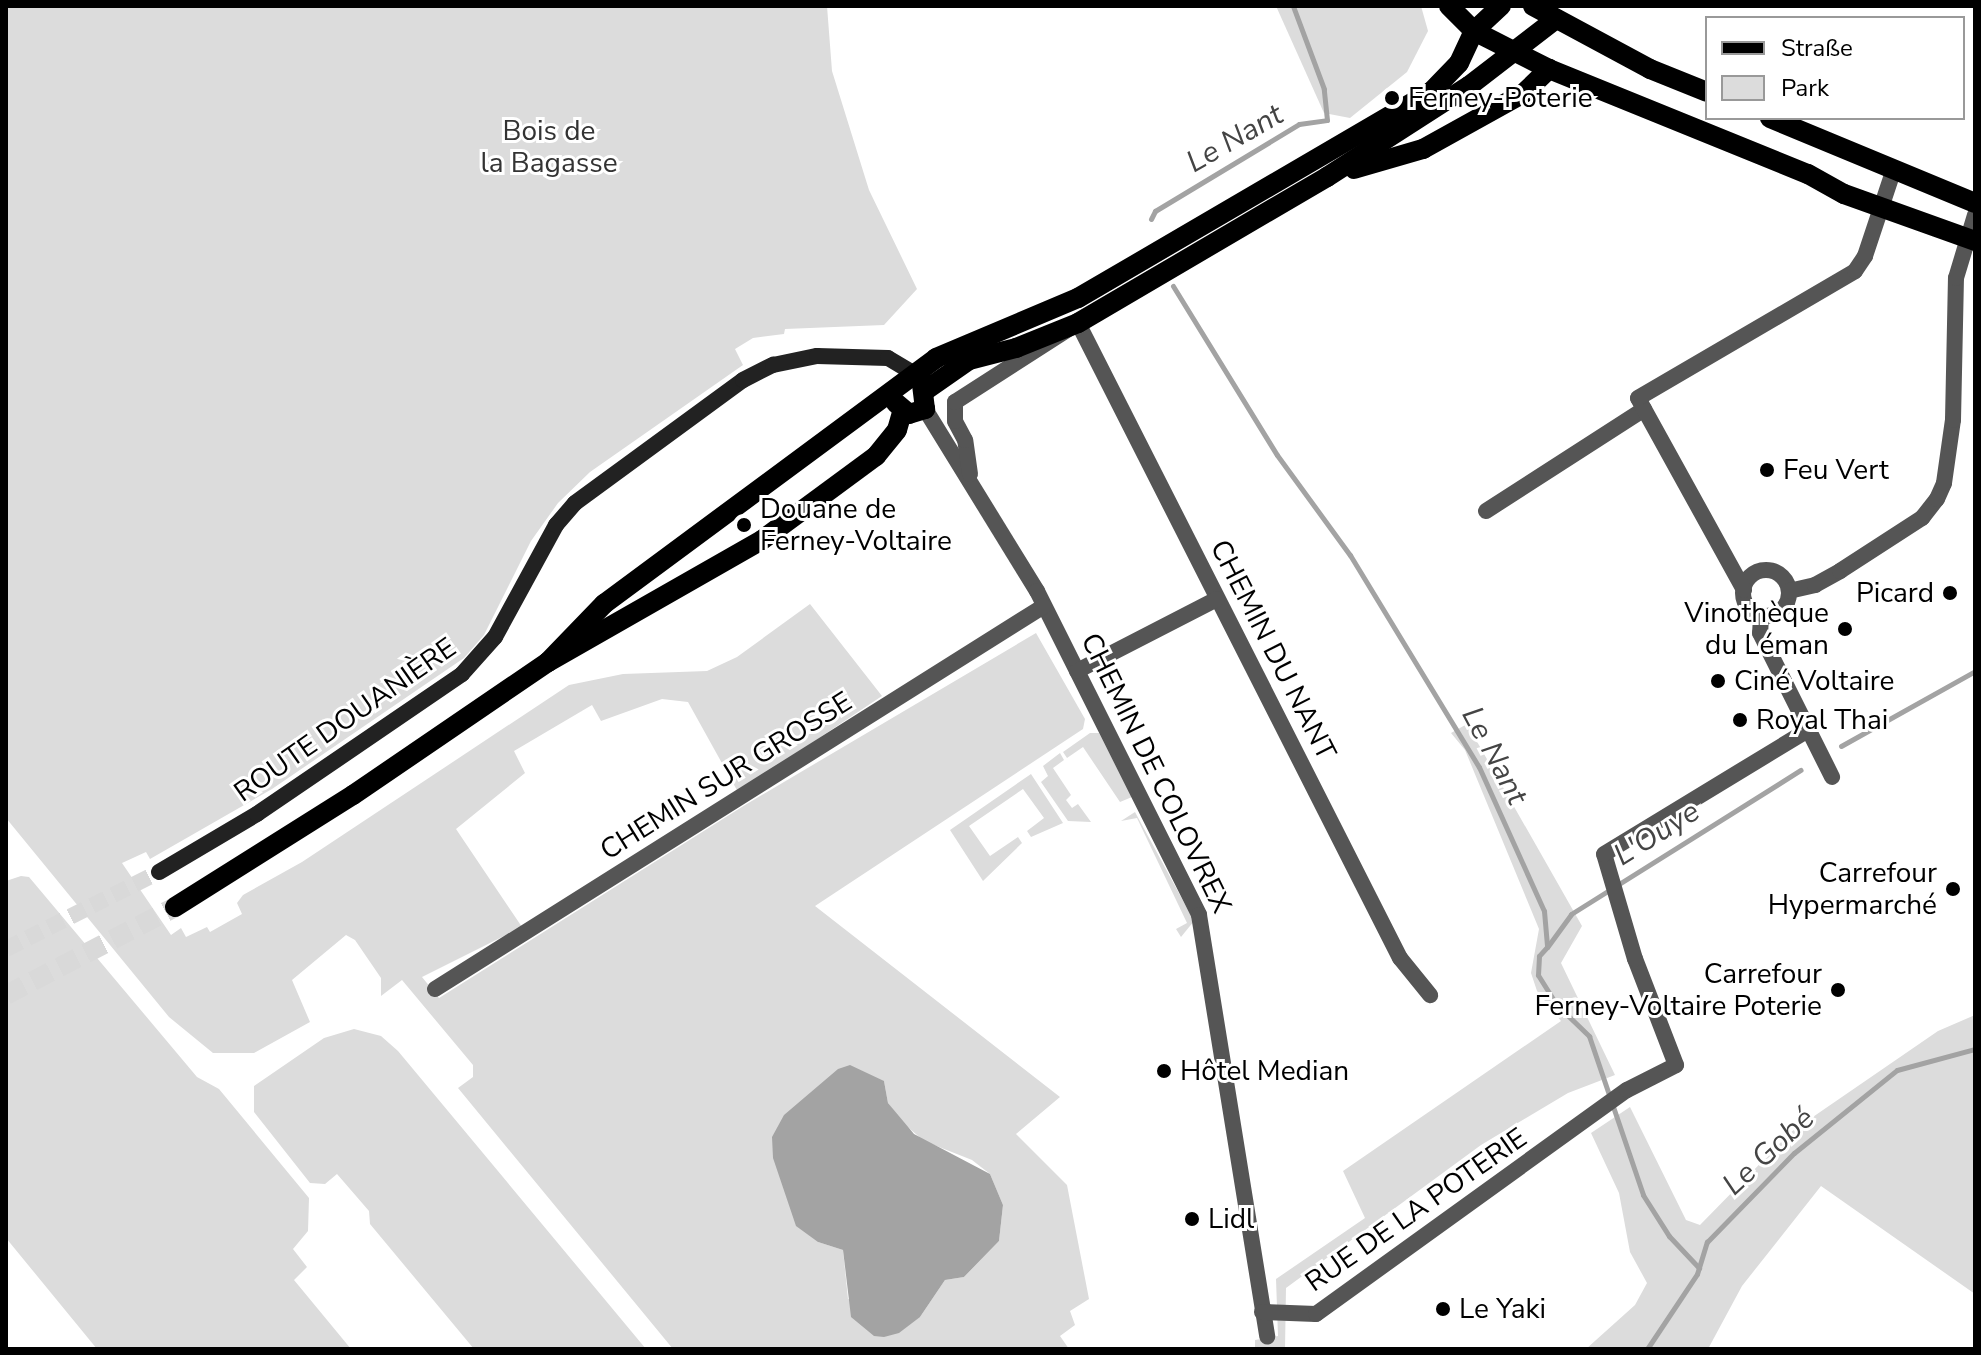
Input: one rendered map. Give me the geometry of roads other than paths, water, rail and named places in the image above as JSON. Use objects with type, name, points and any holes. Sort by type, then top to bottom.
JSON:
[{"type":"main road","points":[[1449,6],[1474,31],[1549,69],[1881,208],[1971,239]]},
{"type":"main road","points":[[898,404],[922,391],[936,358],[1078,298],[1412,104],[1448,77],[1474,31],[1501,6]]},
{"type":"main road","points":[[1533,6],[1560,12],[1705,91]]},
{"type":"main road","points":[[548,662],[604,604],[716,517],[969,360],[1016,348],[1078,323],[1327,177],[1412,125],[1512,52],[1560,12]]},
{"type":"main road","points":[[1327,177],[1423,149],[1524,93],[1549,69]]},
{"type":"main road","points":[[1775,120],[1975,203]]},
{"type":"main road","points":[[175,907],[306,825],[548,662],[762,540],[876,456],[897,430],[898,404]]},
{"type":"street","points":[[1486,511],[1641,403],[1855,271],[1894,169]]},
{"type":"street","points":[[1789,591],[1815,585],[1840,571],[1912,526],[1937,499],[1944,483],[1953,420],[1954,290],[1971,239],[1975,215]]},
{"type":"street","points":[[972,485],[965,440],[955,421],[955,402],[1078,323]]},
{"type":"street","name":"CHEMIN DU NANT","points":[[1078,323],[1400,958],[1430,995]]},
{"type":"street","name":"ROUTE DOUANIÈRE","points":[[159,872],[320,773],[462,674],[495,637],[556,525],[575,503],[743,380],[786,360],[843,355],[888,358],[922,391]]},
{"type":"street","name":"CHEMIN DE COLOVREX","points":[[922,391],[972,485],[1044,606],[1146,803],[1207,939],[1267,1337]]},
{"type":"street","points":[[1641,403],[1744,590],[1746,605],[1761,616]]},
{"type":"street","points":[[1744,590],[1749,577],[1769,570],[1780,574],[1789,591],[1783,609],[1761,616]]},
{"type":"street","points":[[1077,671],[1217,599]]},
{"type":"street","name":"CHEMIN SUR GROSSE","points":[[435,989],[1044,606]]},
{"type":"street","points":[[1761,616],[1760,633],[1832,777]]},
{"type":"street","name":"RUE DE LA POTERIE","points":[[1262,1312],[1316,1314],[1627,1090],[1676,1065],[1607,874],[1604,854],[1808,730]]},
{"type":"waterway","name":"Le Nant","points":[[1151,219],[1155,211],[1299,124],[1327,120],[1324,89],[1293,6]]},
{"type":"waterway","name":"Le Nant","points":[[1173,286],[1277,455],[1350,555],[1479,767],[1544,911],[1547,947],[1539,956],[1538,975],[1557,1005],[1589,1036],[1643,1195],[1669,1236],[1699,1268]]},
{"type":"waterway","name":"L'Ouye","points":[[1841,746],[1975,671]]},
{"type":"waterway","name":"L'Ouye","points":[[1548,946],[1571,914],[1801,770]]},
{"type":"waterway","name":"Le Gobé","points":[[1647,1349],[1697,1274],[1707,1242],[1794,1153],[1897,1070],[1975,1049]]},
{"type":"tunnel","points":[[6,949],[159,872]]},
{"type":"tunnel","points":[[6,995],[175,907]]},
{"type":"place","name":"Ferney-Poterie","points":[[1392,98]]},
{"type":"place","name":"Feu Vert","points":[[1767,470]]},
{"type":"place","name":"Douane de Ferney-Voltaire","points":[[744,525]]},
{"type":"place","name":"Picard","points":[[1950,593]]},
{"type":"place","name":"Vinothèque du Léman","points":[[1845,629]]},
{"type":"place","name":"Ciné Voltaire","points":[[1718,681]]},
{"type":"place","name":"Royal Thai","points":[[1740,720]]},
{"type":"place","name":"Carrefour Hypermarché","points":[[1953,889]]},
{"type":"place","name":"Carrefour Ferney-Voltaire Poterie","points":[[1838,990]]},
{"type":"place","name":"Hôtel Median","points":[[1164,1071]]},
{"type":"place","name":"Lidl","points":[[1192,1219]]},
{"type":"place","name":"Le Yaki","points":[[1443,1309]]},
{"type":"park label","name":"Bois de la Bagasse","points":[[549,147]]}]
